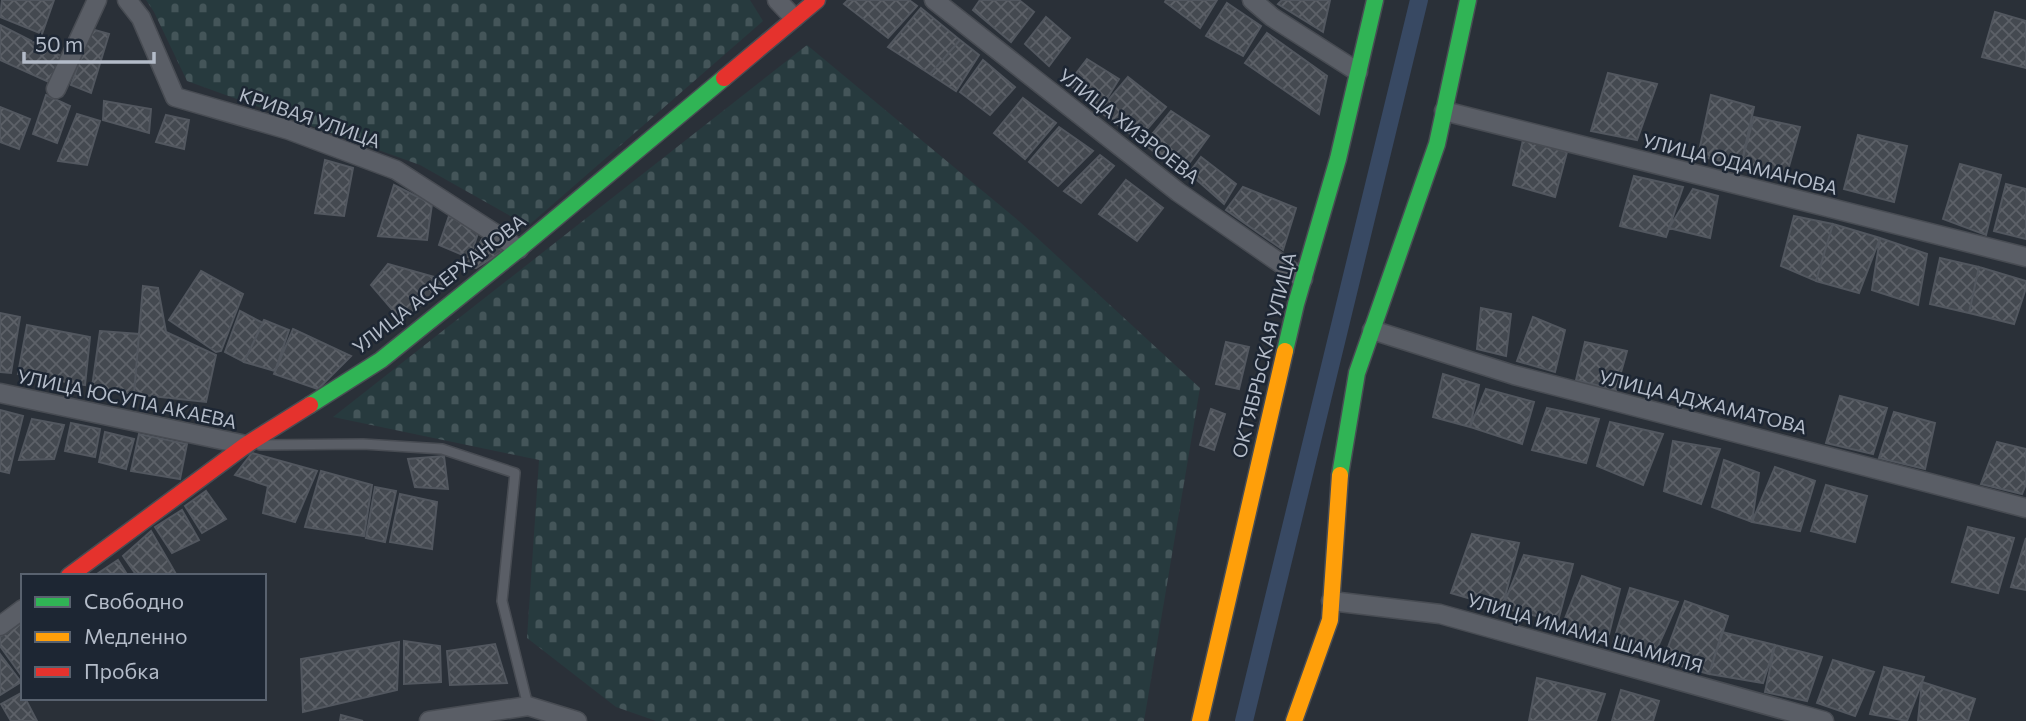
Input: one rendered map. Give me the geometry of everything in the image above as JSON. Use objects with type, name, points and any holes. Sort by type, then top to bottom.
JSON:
[{"type":"street","points":[[56,89],[97,0]]},
{"type":"street","name":"КРИВАЯ УЛИЦА","points":[[127,0],[141,18],[175,97],[289,130],[396,170],[519,249]]},
{"type":"street","points":[[777,0],[794,18]]},
{"type":"street","name":"УЛИЦА АСКЕРХАНОВА","points":[[72,574],[246,445],[381,360],[519,249],[817,0]]},
{"type":"street","name":"УЛИЦА ХИЗРОЕВА","points":[[933,0],[1178,192],[1303,279]]},
{"type":"street","points":[[1252,0],[1272,17],[1358,72]]},
{"type":"street","name":"ОКТЯБРЬСКАЯ УЛИЦА","points":[[1200,721],[1303,279],[1338,159],[1375,0]]},
{"type":"street","points":[[1294,721],[1330,620],[1340,472],[1357,373],[1437,144],[1468,0]]},
{"type":"street","name":"УЛИЦА ОДАМАНОВА","points":[[1444,111],[2026,257]]},
{"type":"street","name":"УЛИЦА АДЖАМАТОВА","points":[[1372,330],[1514,375],[2026,508]]},
{"type":"street","name":"УЛИЦА ЮСУПА АКАЕВА","points":[[0,393],[246,445]]},
{"type":"street","name":"УЛИЦА ИМАМА ШАМИЛЯ","points":[[1331,601],[1440,614],[1824,721]]},
{"type":"street","points":[[0,626],[21,611]]},
{"type":"street","points":[[429,721],[528,706],[577,721]]},
{"type":"lane","points":[[246,445],[363,444],[442,449],[515,473],[502,601],[528,706]]},
{"type":"green space","points":[[146,0],[750,0],[763,21],[528,226],[420,165],[187,81]]},
{"type":"green space","points":[[807,45],[1020,222],[1200,388],[1144,721],[656,721],[616,707],[527,638],[539,460],[333,417]]},
{"type":"building","points":[[2,0],[54,0],[42,34],[0,17]]},
{"type":"building","points":[[848,0],[909,0],[917,6],[888,38],[844,4]]},
{"type":"building","points":[[980,0],[1019,0],[1034,12],[1011,42],[973,10]]},
{"type":"building","points":[[1217,0],[1200,28],[1165,2]]},
{"type":"building","points":[[1282,0],[1330,0],[1323,32],[1278,4]]},
{"type":"building","points":[[1227,3],[1261,26],[1243,56],[1206,36]]},
{"type":"building","points":[[921,8],[960,40],[930,74],[888,47]]},
{"type":"building","points":[[1995,12],[2026,21],[2026,68],[1982,57]]},
{"type":"building","points":[[1046,17],[1070,38],[1049,66],[1025,44]]},
{"type":"building","points":[[0,25],[63,57],[51,83],[0,60]]},
{"type":"building","points":[[91,29],[109,34],[91,93],[71,85]]},
{"type":"building","points":[[1267,33],[1327,76],[1319,114],[1245,63]]},
{"type":"building","points":[[960,40],[979,55],[956,91],[930,74]]},
{"type":"building","points":[[1087,59],[1119,79],[1101,108],[1068,84]]},
{"type":"building","points":[[983,60],[1015,87],[990,115],[960,92]]},
{"type":"building","points":[[1608,73],[1657,84],[1637,140],[1591,131]]},
{"type":"building","points":[[1128,77],[1166,107],[1138,140],[1099,111]]},
{"type":"building","points":[[46,95],[70,106],[57,143],[33,134]]},
{"type":"building","points":[[1711,95],[1754,107],[1741,165],[1698,156]]},
{"type":"building","points":[[1023,98],[1056,123],[1025,159],[994,133]]},
{"type":"building","points":[[104,101],[151,109],[149,133],[103,120]]},
{"type":"building","points":[[0,107],[30,119],[19,149],[0,142]]},
{"type":"building","points":[[1171,111],[1209,136],[1182,173],[1144,144]]},
{"type":"building","points":[[77,114],[100,121],[87,165],[58,161]]},
{"type":"building","points":[[166,115],[189,120],[184,149],[156,142]]},
{"type":"building","points":[[1754,117],[1800,127],[1786,177],[1741,165]]},
{"type":"building","points":[[1059,127],[1093,151],[1058,186],[1029,162]]},
{"type":"building","points":[[1858,135],[1907,146],[1894,202],[1844,189]]},
{"type":"building","points":[[1523,140],[1567,152],[1555,197],[1513,185]]},
{"type":"building","points":[[1100,155],[1114,166],[1081,203],[1064,191]]},
{"type":"building","points":[[1201,157],[1236,184],[1224,204],[1189,173]]},
{"type":"building","points":[[325,160],[353,168],[344,216],[315,213]]},
{"type":"building","points":[[1960,164],[2001,175],[1986,235],[1943,219]]},
{"type":"building","points":[[1634,176],[1683,187],[1666,237],[1620,226]]},
{"type":"building","points":[[1126,180],[1163,208],[1137,241],[1099,214]]},
{"type":"building","points":[[2006,184],[2026,189],[2026,239],[1994,231]]},
{"type":"building","points":[[394,185],[432,204],[427,240],[378,236]]},
{"type":"building","points":[[1243,187],[1296,208],[1283,250],[1226,210]]},
{"type":"building","points":[[1693,189],[1718,196],[1710,238],[1669,228]]},
{"type":"building","points":[[449,216],[478,233],[470,258],[439,245]]},
{"type":"building","points":[[1794,216],[1833,224],[1816,281],[1781,266]]},
{"type":"building","points":[[1833,224],[1880,238],[1859,293],[1816,281]]},
{"type":"building","points":[[1880,238],[1927,254],[1918,305],[1872,290]]},
{"type":"building","points":[[482,239],[503,251],[476,268],[467,264]]},
{"type":"building","points":[[1940,258],[1979,267],[1969,313],[1930,304]]},
{"type":"building","points":[[388,264],[452,282],[401,320],[371,285]]},
{"type":"building","points":[[1979,267],[2026,281],[2014,324],[1969,313]]},
{"type":"building","points":[[201,271],[243,294],[221,351],[216,352],[169,320]]},
{"type":"building","points":[[143,286],[158,288],[166,332],[216,355],[206,402],[134,394]]},
{"type":"building","points":[[1481,308],[1511,314],[1506,356],[1477,349]]},
{"type":"building","points":[[240,311],[263,323],[244,362],[225,352]]},
{"type":"building","points":[[0,313],[20,317],[11,373],[0,372]]},
{"type":"building","points":[[1533,317],[1565,330],[1555,372],[1517,361]]},
{"type":"building","points":[[264,320],[289,330],[275,371],[244,362]]},
{"type":"building","points":[[27,325],[90,337],[85,385],[18,374]]},
{"type":"building","points":[[293,329],[351,356],[318,389],[274,374]]},
{"type":"building","points":[[100,331],[139,334],[134,394],[92,387]]},
{"type":"building","points":[[1226,342],[1249,347],[1239,389],[1216,384]]},
{"type":"building","points":[[1585,342],[1627,351],[1616,390],[1576,380]]},
{"type":"building","points":[[1443,374],[1479,385],[1470,427],[1433,417]]},
{"type":"building","points":[[1486,389],[1534,402],[1522,444],[1470,427]]},
{"type":"building","points":[[1840,396],[1887,408],[1873,454],[1826,443]]},
{"type":"building","points":[[1547,408],[1599,419],[1586,463],[1532,450]]},
{"type":"building","points":[[1211,409],[1225,414],[1214,450],[1200,445]]},
{"type":"building","points":[[0,410],[23,416],[9,473],[0,471]]},
{"type":"building","points":[[1894,412],[1935,423],[1925,469],[1879,458]]},
{"type":"building","points":[[32,419],[64,425],[54,459],[19,460]]},
{"type":"building","points":[[1610,422],[1663,434],[1643,485],[1597,466]]},
{"type":"building","points":[[71,423],[100,429],[95,457],[65,451]]},
{"type":"building","points":[[105,432],[134,439],[126,469],[99,462]]},
{"type":"building","points":[[139,434],[187,444],[180,479],[131,471]]},
{"type":"building","points":[[1673,441],[1720,449],[1701,504],[1664,491]]},
{"type":"building","points":[[1997,442],[2026,449],[2026,484],[2022,494],[1981,484]]},
{"type":"building","points":[[252,453],[317,471],[295,522],[263,513],[268,486],[235,475]]},
{"type":"building","points":[[444,456],[448,489],[415,487],[408,459]]},
{"type":"building","points":[[1724,460],[1759,473],[1752,522],[1712,507]]},
{"type":"building","points":[[1775,467],[1815,481],[1800,531],[1752,522]]},
{"type":"building","points":[[321,471],[372,485],[364,536],[305,527]]},
{"type":"building","points":[[1826,485],[1867,496],[1855,542],[1811,531]]},
{"type":"building","points":[[375,487],[396,491],[385,542],[366,538]]},
{"type":"building","points":[[206,491],[226,519],[202,533],[185,506]]},
{"type":"building","points":[[400,494],[437,502],[432,549],[390,542]]},
{"type":"building","points":[[182,510],[199,540],[172,553],[155,527]]},
{"type":"building","points":[[1968,527],[2014,538],[1998,593],[1952,582]]},
{"type":"building","points":[[151,531],[176,574],[136,574],[123,556]]},
{"type":"building","points":[[1472,534],[1519,543],[1502,608],[1451,593]]},
{"type":"building","points":[[2026,538],[2026,590],[2011,587]]},
{"type":"building","points":[[1524,555],[1573,564],[1558,621],[1502,608]]},
{"type":"building","points":[[118,560],[127,574],[97,574]]},
{"type":"building","points":[[1582,576],[1620,589],[1609,634],[1562,626]]},
{"type":"building","points":[[1630,588],[1678,602],[1655,653],[1613,643]]},
{"type":"building","points":[[1685,601],[1728,616],[1709,674],[1663,661]]},
{"type":"building","points":[[21,626],[21,675],[0,646],[0,637]]},
{"type":"building","points":[[1722,632],[1775,645],[1763,683],[1709,674]]},
{"type":"building","points":[[404,641],[440,646],[441,682],[404,684]]},
{"type":"building","points":[[399,642],[397,690],[303,712],[301,659]]},
{"type":"building","points":[[495,644],[507,683],[450,685],[447,651]]},
{"type":"building","points":[[1775,645],[1822,657],[1807,701],[1765,692]]},
{"type":"building","points":[[0,654],[21,682],[0,695]]},
{"type":"building","points":[[1833,660],[1874,672],[1855,716],[1817,703]]},
{"type":"building","points":[[1884,667],[1924,677],[1907,721],[1870,714]]},
{"type":"building","points":[[1537,678],[1605,694],[1596,721],[1529,721]]},
{"type":"building","points":[[1922,682],[1975,699],[1968,721],[1918,721]]},
{"type":"building","points":[[1621,690],[1659,701],[1653,721],[1612,721]]},
{"type":"building","points":[[21,693],[21,700],[26,700],[37,721],[11,721],[1,704]]},
{"type":"building","points":[[341,715],[363,721],[340,721]]},
{"type":"waterway","points":[[1244,721],[1419,0]]},
{"type":"traffic: fast","points":[[1285,351],[1338,159],[1375,0]]},
{"type":"traffic: fast","points":[[1340,475],[1357,373],[1437,144],[1468,0]]},
{"type":"traffic: fast","points":[[310,405],[381,360],[724,78]]},
{"type":"traffic: slow","points":[[1200,721],[1285,351]]},
{"type":"traffic: slow","points":[[1294,721],[1330,620],[1340,475]]},
{"type":"traffic: jam","points":[[724,78],[817,0]]},
{"type":"traffic: jam","points":[[72,574],[246,445],[310,405]]}]
